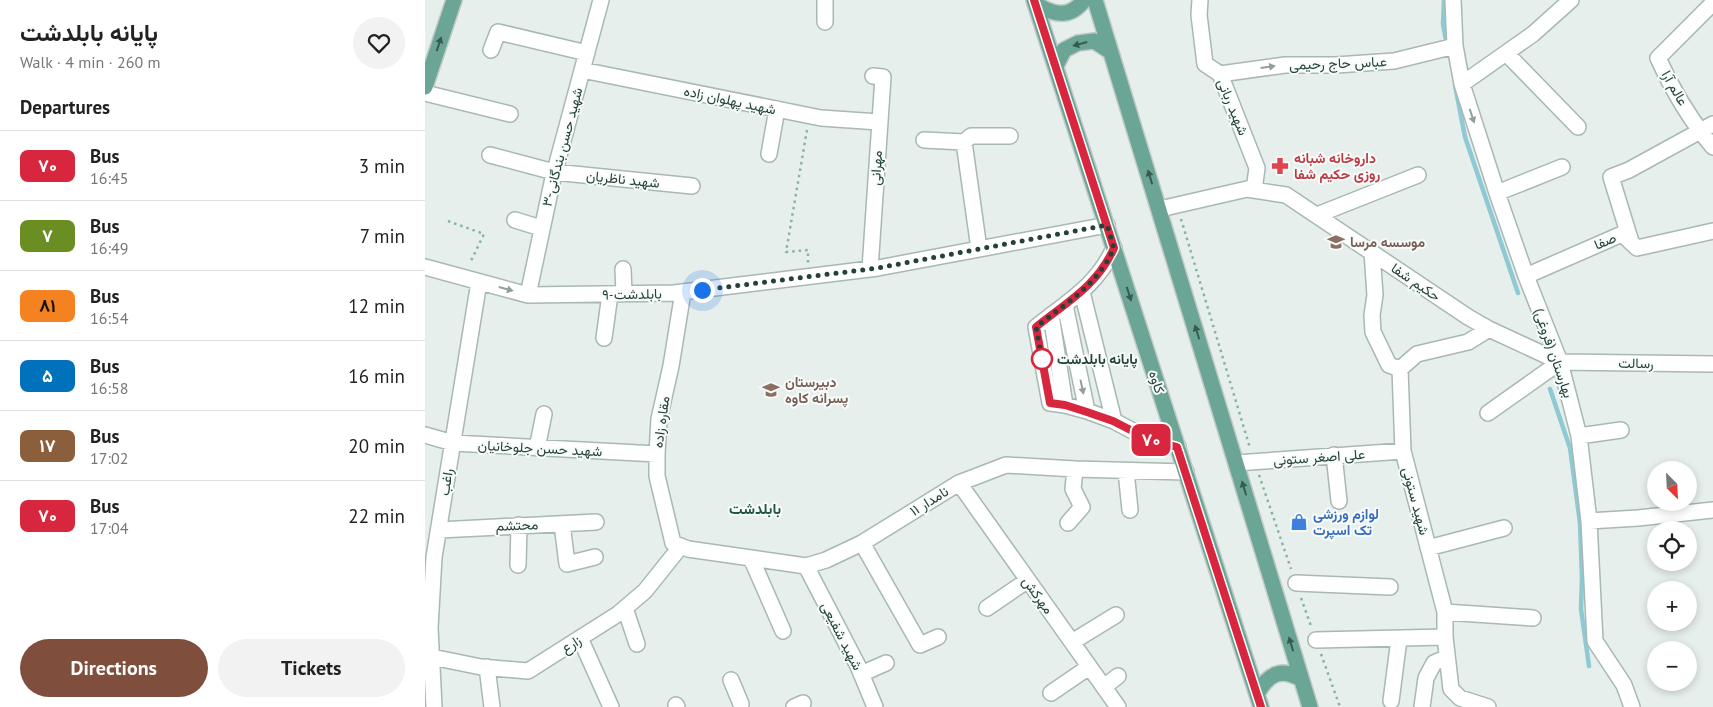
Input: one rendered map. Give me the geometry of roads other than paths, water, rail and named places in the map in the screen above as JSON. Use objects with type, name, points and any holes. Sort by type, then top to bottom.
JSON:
[{"type":"main road","points":[[425,87],[453,0]]},
{"type":"main road","points":[[1035,2],[1048,12],[1059,14],[1072,10],[1085,0]]},
{"type":"main road","points":[[1095,0],[1310,707]]},
{"type":"main road","name":"کاوه","points":[[1035,2],[1259,701]]},
{"type":"main road","points":[[1055,66],[1064,50],[1078,43],[1094,42],[1111,52]]},
{"type":"main road","points":[[1259,701],[1266,679],[1275,674],[1285,672],[1301,679]]},
{"type":"street","name":"۳-شهید حسن بندگانی","points":[[529,295],[541,228],[554,172],[601,0]]},
{"type":"street","points":[[825,0],[825,22]]},
{"type":"street","name":"شهید ربانی","points":[[1200,0],[1199,15],[1205,64],[1220,74],[1257,168],[1254,190]]},
{"type":"street","name":"بهارستان (فروغی)","points":[[1453,0],[1450,47],[1497,193],[1526,276],[1560,362],[1579,436],[1589,521],[1595,641],[1623,685],[1632,707]]},
{"type":"street","points":[[1462,84],[1533,34],[1571,0]]},
{"type":"street","name":"عالم آرا","points":[[1707,128],[1665,72],[1659,58],[1713,3]]},
{"type":"street","points":[[491,50],[498,32],[587,53]]},
{"type":"street","name":"عباس حاج رحیمی","points":[[1220,74],[1285,65],[1336,65],[1394,61],[1450,47]]},
{"type":"street","points":[[1506,53],[1578,127]]},
{"type":"street","name":"شهید پهلوان زاده","points":[[582,70],[821,118],[879,122]]},
{"type":"street","name":"مهرانی","points":[[870,269],[883,77],[873,76]]},
{"type":"street","points":[[425,94],[510,114]]},
{"type":"street","points":[[769,154],[777,110]]},
{"type":"street","points":[[1631,242],[1611,177],[1629,170],[1707,128],[1713,147]]},
{"type":"street","points":[[924,140],[964,142],[971,136],[1011,136]]},
{"type":"street","points":[[964,142],[979,249]]},
{"type":"street","name":"شهید ناظریان","points":[[490,155],[554,172],[692,186]]},
{"type":"street","points":[[1497,193],[1562,167]]},
{"type":"street","points":[[1317,215],[1418,175]]},
{"type":"street","name":"حکیم شفا","points":[[1159,209],[1247,189],[1286,195],[1467,317],[1560,362]]},
{"type":"street","points":[[515,220],[541,228]]},
{"type":"street","name":"۹-بابلدشت","points":[[425,267],[529,295],[683,292],[870,269],[1107,225]]},
{"type":"street","name":"صفا","points":[[1526,276],[1622,234],[1637,248],[1713,231]]},
{"type":"street","points":[[1114,248],[1107,265],[1082,292],[1036,327],[1050,403],[1065,405],[1113,421],[1150,440],[1177,447]]},
{"type":"street","points":[[1371,252],[1375,295],[1372,314],[1373,332],[1389,365],[1400,369],[1417,354],[1468,342],[1489,329]]},
{"type":"street","points":[[604,338],[623,269]]},
{"type":"street","name":"راغب","points":[[435,707],[430,683],[432,657],[428,606],[434,557],[479,282]]},
{"type":"street","name":"مقاره زاده","points":[[681,546],[673,543],[657,476],[657,454],[659,419],[671,366],[683,292]]},
{"type":"street","points":[[1082,292],[1113,421]]},
{"type":"street","points":[[1065,305],[1087,412]]},
{"type":"street","points":[[1488,413],[1560,362]]},
{"type":"street","name":"رسالت","points":[[1560,362],[1713,364]]},
{"type":"street","name":"شهید ستونی","points":[[1400,369],[1403,451],[1445,612],[1445,637],[1451,689],[1461,698],[1488,707]]},
{"type":"street","points":[[537,448],[544,414]]},
{"type":"street","points":[[1579,436],[1621,430]]},
{"type":"street","name":"شهید حسن جلوخانیان","points":[[425,435],[453,443],[657,454]]},
{"type":"street","name":"علی اصغر ستونی","points":[[1236,463],[1403,451]]},
{"type":"street","points":[[1334,455],[1339,501]]},
{"type":"street","name":"۱۱ نامدار","points":[[681,546],[688,549],[806,566],[826,560],[862,543],[959,483],[1006,465],[1185,472]]},
{"type":"street","points":[[1068,523],[1082,507],[1073,489],[1075,469]]},
{"type":"street","points":[[1126,471],[1130,510]]},
{"type":"street","name":"مهرکش","points":[[959,483],[1118,707]]},
{"type":"street","points":[[1589,521],[1713,510]]},
{"type":"street","name":"محتشم","points":[[439,530],[596,522]]},
{"type":"street","points":[[562,524],[567,564],[595,557]]},
{"type":"street","points":[[518,565],[519,525]]},
{"type":"street","points":[[1428,548],[1504,528]]},
{"type":"street","points":[[862,543],[920,645],[939,637]]},
{"type":"street","name":"زارع","points":[[432,657],[487,667],[528,671],[625,608],[645,591],[681,546]]},
{"type":"street","points":[[751,558],[783,631]]},
{"type":"street","name":"شهید شفیعی","points":[[806,566],[861,674],[872,706]]},
{"type":"street","points":[[987,608],[1028,580]]},
{"type":"street","points":[[1296,583],[1390,587]]},
{"type":"street","points":[[625,608],[637,644]]},
{"type":"street","points":[[1445,612],[1533,618]]},
{"type":"street","points":[[1072,642],[1116,614]]},
{"type":"street","points":[[1316,640],[1445,637]]},
{"type":"street","points":[[580,638],[611,707]]},
{"type":"street","points":[[1391,701],[1399,639]]},
{"type":"street","points":[[1422,707],[1426,678],[1435,663],[1447,657]]},
{"type":"street","points":[[861,674],[886,663]]},
{"type":"street","points":[[487,667],[492,707]]},
{"type":"street","points":[[1051,693],[1089,667]]},
{"type":"street","points":[[1103,687],[1118,676]]},
{"type":"street","points":[[731,680],[743,705]]},
{"type":"waterway","points":[[1444,0],[1443,24],[1447,46]]},
{"type":"waterway","points":[[1455,85],[1465,137],[1518,293]]},
{"type":"waterway","points":[[1550,389],[1570,448],[1580,523],[1581,609],[1589,666]]},
{"type":"place","name":"داروخانه شبانه‌ روزی حکیم شفا","points":[[1280,166]]},
{"type":"place","name":"موسسه مرسا","points":[[1336,242]]},
{"type":"place","name":"پایانه بابلدشت","points":[[1042,359]]},
{"type":"place","name":"دبیرستان پسرانه کاوه","points":[[771,390]]},
{"type":"place","name":"لوازم ورزشی تک اسپرت","points":[[1299,522]]},
{"type":"district","name":"بابلدشت","points":[[755,509]]}]
